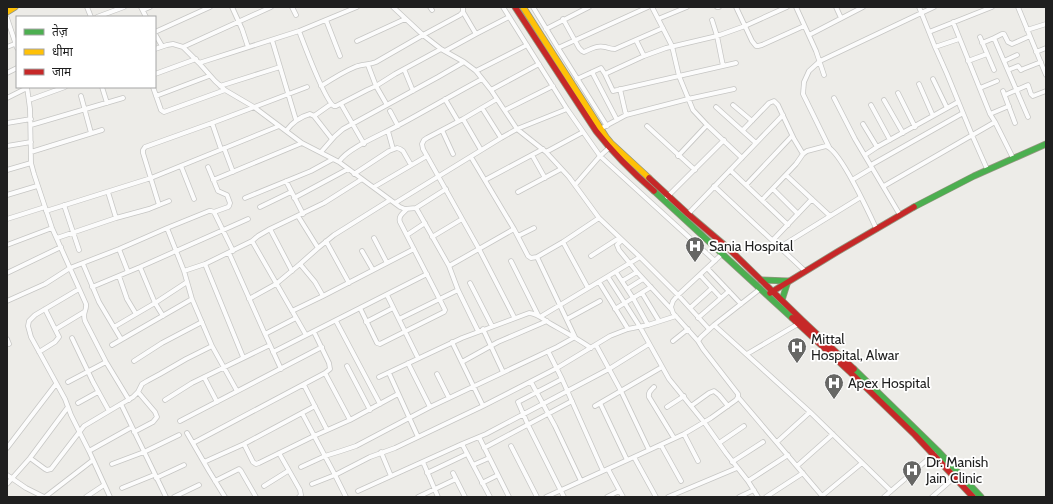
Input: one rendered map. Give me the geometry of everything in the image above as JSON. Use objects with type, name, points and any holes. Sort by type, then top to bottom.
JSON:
[{"type":"main road","points":[[521,8],[611,143],[722,254],[874,394],[973,497]]},
{"type":"main road","points":[[601,129],[609,148],[623,164],[688,214],[728,248],[938,451],[981,497]]},
{"type":"main road","points":[[767,295],[876,228],[900,215],[987,169],[1046,144]]},
{"type":"main road","points":[[761,280],[788,281]]},
{"type":"main road","points":[[782,300],[788,281]]},
{"type":"street","points":[[100,16],[124,7]]},
{"type":"street","points":[[142,9],[150,7]]},
{"type":"street","points":[[156,33],[210,7]]},
{"type":"street","points":[[232,7],[248,47]]},
{"type":"street","points":[[183,47],[271,7]]},
{"type":"street","points":[[292,7],[296,15]]},
{"type":"street","points":[[156,74],[272,40],[299,31],[358,7]]},
{"type":"street","points":[[393,7],[423,35],[441,49],[464,62],[476,71],[491,90],[517,129],[545,151],[575,185],[599,218],[678,295],[708,329]]},
{"type":"street","points":[[463,7],[464,12],[476,34]]},
{"type":"street","points":[[503,7],[567,109],[600,156],[715,261]]},
{"type":"street","points":[[534,7],[577,79],[601,129],[626,115],[734,89]]},
{"type":"street","points":[[546,29],[589,7]]},
{"type":"street","points":[[558,48],[648,7]]},
{"type":"street","points":[[652,7],[672,46],[679,76],[693,110],[742,158]]},
{"type":"street","points":[[658,19],[687,7]]},
{"type":"street","points":[[736,7],[753,44],[756,46],[804,26]]},
{"type":"street","points":[[605,74],[644,56],[672,46],[717,36],[745,26],[787,7]]},
{"type":"street","points":[[796,7],[809,34],[824,75]]},
{"type":"street","points":[[836,7],[842,18]]},
{"type":"street","points":[[809,34],[863,7]]},
{"type":"street","points":[[919,7],[987,169]]},
{"type":"street","points":[[876,228],[852,180],[835,152],[829,147],[803,94],[804,82],[809,71],[820,62],[934,7]]},
{"type":"street","points":[[929,32],[992,7]]},
{"type":"street","points":[[1018,7],[1046,75]]},
{"type":"street","points":[[321,86],[360,65],[368,65],[376,62],[464,12]]},
{"type":"street","points":[[446,51],[509,17]]},
{"type":"street","points":[[7,18],[16,43],[7,46]]},
{"type":"street","points":[[357,41],[405,19]]},
{"type":"street","points":[[326,20],[340,56]]},
{"type":"street","points":[[563,20],[580,50],[584,52],[596,47],[603,47],[613,50],[663,28]]},
{"type":"street","points":[[712,20],[723,66]]},
{"type":"street","points":[[953,22],[990,114],[1013,158]]},
{"type":"street","points":[[1027,30],[1046,24]]},
{"type":"street","points":[[299,31],[321,86],[330,104],[334,106],[341,104],[376,86],[441,49]]},
{"type":"street","points":[[982,43],[1002,34],[1004,34],[1008,42],[1012,44],[1030,36]]},
{"type":"street","points":[[156,35],[162,46]]},
{"type":"street","points":[[980,37],[994,70]]},
{"type":"street","points":[[994,38],[1028,117]]},
{"type":"street","points":[[935,47],[959,39]]},
{"type":"street","points":[[272,40],[296,120]]},
{"type":"street","points":[[636,40],[644,56]]},
{"type":"street","points":[[156,49],[173,44],[183,47],[209,76],[225,90],[254,107],[302,143],[339,162],[400,207],[416,208],[446,189]]},
{"type":"street","points":[[476,71],[527,45]]},
{"type":"street","points":[[1036,52],[1046,48]]},
{"type":"street","points":[[968,61],[987,54]]},
{"type":"street","points":[[1004,61],[1017,55]]},
{"type":"street","points":[[321,152],[338,132],[464,62]]},
{"type":"street","points":[[1008,70],[1018,66],[1021,70],[1023,70],[1041,62]]},
{"type":"street","points":[[577,79],[601,68],[613,91],[736,63]]},
{"type":"street","points":[[491,90],[539,64]]},
{"type":"street","points":[[368,65],[376,86],[387,105]]},
{"type":"street","points":[[220,86],[280,67]]},
{"type":"street","points":[[7,73],[16,68]]},
{"type":"street","points":[[404,69],[413,91]]},
{"type":"street","points":[[592,72],[617,120]]},
{"type":"street","points":[[156,96],[209,76]]},
{"type":"street","points":[[339,162],[348,152],[482,79]]},
{"type":"street","points":[[933,79],[947,108]]},
{"type":"street","points":[[980,88],[997,81]]},
{"type":"street","points":[[919,84],[933,116]]},
{"type":"street","points":[[1015,122],[1004,93],[1017,90],[1028,85],[1033,96],[1046,91]]},
{"type":"street","points":[[505,110],[553,86]]},
{"type":"street","points":[[159,205],[143,153],[145,147],[306,87]]},
{"type":"street","points":[[7,98],[25,88]]},
{"type":"street","points":[[27,88],[31,125],[32,163],[45,209],[86,304],[83,315],[85,321],[128,400]]},
{"type":"street","points":[[29,100],[62,88]]},
{"type":"street","points":[[102,88],[107,103]]},
{"type":"street","points":[[153,88],[161,110],[164,112],[225,90]]},
{"type":"street","points":[[620,89],[626,115]]},
{"type":"street","points":[[898,93],[915,126]]},
{"type":"street","points":[[80,96],[91,133]]},
{"type":"street","points":[[31,125],[123,98]]},
{"type":"street","points":[[834,98],[900,215]]},
{"type":"street","points":[[445,99],[458,121]]},
{"type":"street","points":[[497,99],[427,138],[422,142],[422,146],[479,249],[514,317]]},
{"type":"street","points":[[884,100],[903,133]]},
{"type":"street","points":[[742,130],[769,103],[774,101],[778,105],[792,136],[803,154]]},
{"type":"street","points":[[865,155],[958,102]]},
{"type":"street","points":[[314,116],[330,104]]},
{"type":"street","points":[[341,104],[364,144]]},
{"type":"street","points":[[733,105],[752,121]]},
{"type":"street","points":[[871,105],[890,140]]},
{"type":"street","points":[[990,114],[1009,106]]},
{"type":"street","points":[[716,107],[756,143]]},
{"type":"street","points":[[482,108],[501,138]]},
{"type":"street","points":[[395,203],[439,177],[480,150],[517,129],[567,109]]},
{"type":"street","points":[[390,111],[398,126]]},
{"type":"street","points":[[286,131],[296,120],[310,114],[314,116],[332,139]]},
{"type":"street","points":[[852,180],[963,114]]},
{"type":"street","points":[[688,214],[783,115]]},
{"type":"street","points":[[7,123],[30,119]]},
{"type":"street","points":[[463,119],[480,150]]},
{"type":"street","points":[[884,186],[995,122]]},
{"type":"street","points":[[212,123],[233,172]]},
{"type":"street","points":[[863,124],[877,147]]},
{"type":"street","points":[[678,156],[707,125]]},
{"type":"street","points":[[7,219],[45,209],[64,206],[151,178],[279,126]]},
{"type":"street","points":[[647,126],[695,170]]},
{"type":"street","points":[[31,152],[102,130]]},
{"type":"street","points":[[442,130],[453,154]]},
{"type":"street","points":[[388,131],[393,149]]},
{"type":"street","points":[[485,180],[532,155],[545,151],[583,132]]},
{"type":"street","points":[[746,185],[792,136]]},
{"type":"street","points":[[666,198],[724,140]]},
{"type":"street","points":[[7,146],[31,142]]},
{"type":"street","points":[[213,180],[302,143]]},
{"type":"street","points":[[762,200],[799,161],[803,154],[807,151],[822,146],[829,147]]},
{"type":"street","points":[[354,174],[393,149],[397,148],[403,151],[411,165]]},
{"type":"street","points":[[575,185],[600,156],[609,148]]},
{"type":"street","points":[[532,155],[545,178]]},
{"type":"street","points":[[374,187],[427,156]]},
{"type":"street","points":[[471,156],[518,236],[528,256],[531,258],[537,257],[563,242],[599,218]]},
{"type":"street","points":[[245,198],[311,171],[333,159]]},
{"type":"street","points":[[7,170],[32,163]]},
{"type":"street","points":[[181,166],[194,199]]},
{"type":"street","points":[[7,301],[45,284],[70,268],[83,264],[209,211],[214,212],[228,207],[230,203],[227,195],[218,191],[208,167]]},
{"type":"street","points":[[294,198],[348,169]]},
{"type":"street","points":[[518,192],[561,169]]},
{"type":"street","points":[[730,170],[788,225]]},
{"type":"street","points":[[786,175],[830,216]]},
{"type":"street","points":[[184,271],[205,264],[252,242],[258,236],[270,229],[324,203],[362,179]]},
{"type":"street","points":[[286,181],[303,214]]},
{"type":"street","points":[[7,195],[38,186]]},
{"type":"street","points":[[714,186],[805,271]]},
{"type":"street","points":[[773,189],[798,214]]},
{"type":"street","points":[[108,192],[116,218]]},
{"type":"street","points":[[260,207],[291,192]]},
{"type":"street","points":[[780,247],[861,197]]},
{"type":"street","points":[[773,240],[812,199]]},
{"type":"street","points":[[249,298],[276,284],[326,241],[390,200]]},
{"type":"street","points":[[57,238],[169,201]]},
{"type":"street","points":[[64,206],[79,250]]},
{"type":"street","points":[[360,308],[378,344],[381,344],[444,312],[444,307],[440,298],[399,219],[407,208]]},
{"type":"street","points":[[416,208],[449,266],[458,290],[478,331]]},
{"type":"street","points":[[214,212],[264,334],[281,369]]},
{"type":"street","points":[[298,216],[318,248]]},
{"type":"street","points":[[432,237],[462,219]]},
{"type":"street","points":[[92,287],[140,268],[248,220]]},
{"type":"street","points":[[407,235],[425,223]]},
{"type":"street","points":[[7,245],[52,228]]},
{"type":"street","points":[[167,228],[184,271],[192,299],[212,346],[237,391]]},
{"type":"street","points":[[518,236],[534,228]]},
{"type":"street","points":[[270,229],[292,271]]},
{"type":"street","points":[[449,266],[514,229]]},
{"type":"street","points":[[374,238],[387,263]]},
{"type":"street","points":[[591,256],[621,239]]},
{"type":"street","points":[[621,239],[617,247],[636,272],[671,309],[698,341],[738,394],[738,397],[822,497],[862,462]]},
{"type":"street","points":[[326,241],[349,283]]},
{"type":"street","points":[[252,242],[306,335]]},
{"type":"street","points":[[563,242],[588,288]]},
{"type":"street","points":[[7,273],[61,247]]},
{"type":"street","points":[[119,249],[128,272]]},
{"type":"street","points":[[292,311],[414,249]]},
{"type":"street","points":[[362,251],[373,270]]},
{"type":"street","points":[[671,309],[673,301],[678,295],[722,254]]},
{"type":"street","points":[[537,257],[575,337]]},
{"type":"street","points":[[539,316],[640,257]]},
{"type":"street","points":[[510,261],[539,316]]},
{"type":"street","points":[[83,264],[99,302],[122,340]]},
{"type":"street","points":[[205,264],[243,357]]},
{"type":"street","points":[[300,264],[315,282],[323,296]]},
{"type":"street","points":[[140,268],[155,303],[163,316]]},
{"type":"street","points":[[707,268],[741,304]]},
{"type":"street","points":[[616,272],[648,325]]},
{"type":"street","points":[[622,281],[636,272]]},
{"type":"street","points":[[273,352],[427,274]]},
{"type":"street","points":[[700,275],[722,298]]},
{"type":"street","points":[[119,276],[126,299],[136,314]]},
{"type":"street","points":[[608,277],[640,327],[669,379],[704,422],[732,462],[748,481],[758,497]]},
{"type":"street","points":[[627,288],[643,279]]},
{"type":"street","points":[[114,327],[155,303],[186,282]]},
{"type":"street","points":[[599,282],[628,329]]},
{"type":"street","points":[[470,283],[492,326]]},
{"type":"street","points":[[615,309],[651,287]]},
{"type":"street","points":[[79,288],[32,318],[29,321],[28,331],[68,407],[110,497]]},
{"type":"street","points":[[690,308],[712,288]]},
{"type":"street","points":[[698,341],[708,329],[760,289]]},
{"type":"street","points":[[398,318],[458,290]]},
{"type":"street","points":[[698,318],[729,291]]},
{"type":"street","points":[[642,293],[659,321]]},
{"type":"street","points":[[387,295],[418,358]]},
{"type":"street","points":[[112,345],[192,299]]},
{"type":"street","points":[[567,319],[600,301]]},
{"type":"street","points":[[366,322],[393,308]]},
{"type":"street","points":[[39,352],[59,339],[56,329],[45,309]]},
{"type":"street","points":[[56,329],[84,312]]},
{"type":"street","points":[[379,377],[452,342],[514,317],[529,313],[539,316],[592,348]]},
{"type":"street","points":[[312,484],[335,475],[382,452],[395,448],[483,406],[557,368],[610,336],[628,329],[648,325],[676,316]]},
{"type":"street","points":[[264,334],[296,318]]},
{"type":"street","points":[[336,321],[380,404]]},
{"type":"street","points":[[134,361],[162,343],[202,322]]},
{"type":"street","points":[[462,362],[491,346],[547,322]]},
{"type":"street","points":[[714,324],[810,412],[892,491]]},
{"type":"street","points":[[747,354],[798,324]]},
{"type":"street","points":[[483,329],[503,372]]},
{"type":"street","points":[[673,341],[688,329]]},
{"type":"street","points":[[193,443],[330,370],[330,366],[322,347],[314,332]]},
{"type":"street","points":[[301,467],[325,456],[356,446],[430,407],[575,337]]},
{"type":"street","points":[[7,338],[9,344]]},
{"type":"street","points":[[72,338],[98,392],[109,411]]},
{"type":"street","points":[[452,342],[483,406]]},
{"type":"street","points":[[358,491],[479,437],[609,369],[649,344]]},
{"type":"street","points":[[165,400],[192,383],[270,345]]},
{"type":"street","points":[[596,345],[621,391],[649,450]]},
{"type":"street","points":[[30,458],[45,469],[49,470],[53,467],[84,426],[128,400],[138,392],[142,384],[212,346]]},
{"type":"street","points":[[180,421],[322,347]]},
{"type":"street","points":[[548,351],[568,391],[603,471]]},
{"type":"street","points":[[68,382],[106,362]]},
{"type":"street","points":[[408,363],[430,407]]},
{"type":"street","points":[[347,366],[370,410]]},
{"type":"street","points":[[595,406],[662,367]]},
{"type":"street","points":[[326,373],[350,420]]},
{"type":"street","points":[[389,373],[418,437]]},
{"type":"street","points":[[437,374],[449,398]]},
{"type":"street","points":[[204,377],[217,402]]},
{"type":"street","points":[[562,379],[518,402],[564,497]]},
{"type":"street","points":[[531,382],[581,481]]},
{"type":"street","points":[[7,448],[56,384]]},
{"type":"street","points":[[304,385],[327,430]]},
{"type":"street","points":[[654,387],[649,393],[649,397],[674,438]]},
{"type":"street","points":[[78,403],[98,392]]},
{"type":"street","points":[[89,451],[153,422],[157,417],[155,412],[138,392]]},
{"type":"street","points":[[691,406],[709,393],[714,392],[717,393],[728,406]]},
{"type":"street","points":[[244,444],[251,459],[256,464],[350,420],[398,394]]},
{"type":"street","points":[[667,407],[684,396]]},
{"type":"street","points":[[546,497],[684,434],[728,406],[738,397]]},
{"type":"street","points":[[484,448],[572,401]]},
{"type":"street","points":[[600,403],[628,460]]},
{"type":"street","points":[[122,404],[166,497]]},
{"type":"street","points":[[204,462],[244,444],[315,406]]},
{"type":"street","points":[[7,484],[30,458],[68,407]]},
{"type":"street","points":[[777,442],[810,412]]},
{"type":"street","points":[[302,413],[346,497]]},
{"type":"street","points":[[719,443],[744,426]]},
{"type":"street","points":[[187,433],[225,497]]},
{"type":"street","points":[[684,434],[698,461]]},
{"type":"street","points":[[797,466],[833,434]]},
{"type":"street","points":[[112,464],[144,452],[179,435]]},
{"type":"street","points":[[479,437],[509,497]]},
{"type":"street","points":[[732,462],[763,442]]},
{"type":"street","points":[[462,444],[490,497]]},
{"type":"street","points":[[661,445],[681,481]]},
{"type":"street","points":[[511,446],[538,497]]},
{"type":"street","points":[[884,497],[938,451]]},
{"type":"street","points":[[382,452],[391,476]]},
{"type":"street","points":[[279,453],[300,490],[300,497]]},
{"type":"street","points":[[427,473],[467,454]]},
{"type":"street","points":[[748,481],[788,455]]},
{"type":"street","points":[[634,457],[656,497]]},
{"type":"street","points":[[473,465],[489,458]]},
{"type":"street","points":[[7,475],[37,496],[45,497],[93,460]]},
{"type":"street","points":[[423,462],[438,497]]},
{"type":"street","points":[[122,488],[184,464]]},
{"type":"street","points":[[668,497],[737,468]]},
{"type":"street","points":[[215,481],[239,469],[256,497]]},
{"type":"street","points":[[608,469],[623,497]]},
{"type":"street","points":[[264,486],[288,471]]},
{"type":"street","points":[[453,473],[465,497]]},
{"type":"street","points":[[766,497],[803,473]]},
{"type":"street","points":[[482,482],[498,475]]},
{"type":"street","points":[[932,497],[955,477]]},
{"type":"street","points":[[418,497],[456,480]]},
{"type":"street","points":[[86,497],[104,485]]},
{"type":"street","points":[[174,497],[199,485]]},
{"type":"street","points":[[739,497],[754,490]]},
{"type":"street","points":[[607,497],[620,491]]},
{"type":"traffic: fast","points":[[914,207],[974,176],[1046,144]]},
{"type":"traffic: fast","points":[[654,191],[792,318]]},
{"type":"traffic: fast","points":[[761,280],[788,281],[782,300]]},
{"type":"traffic: fast","points":[[854,369],[938,451],[981,497]]},
{"type":"traffic: slow","points":[[7,12],[15,7]]},
{"type":"traffic: slow","points":[[523,7],[606,137],[649,178]]},
{"type":"traffic: jam","points":[[515,7],[596,131],[638,177],[654,191]]},
{"type":"traffic: jam","points":[[649,178],[728,248],[854,369]]},
{"type":"traffic: jam","points":[[770,293],[914,207]]},
{"type":"traffic: jam","points":[[792,318],[915,435],[973,497]]},
{"type":"place","name":"Sania Hospital","points":[[695,263]]},
{"type":"place","name":"Mittal Hospital, Alwar","points":[[797,364]]},
{"type":"place","name":"Apex Hospital","points":[[834,400]]},
{"type":"place","name":"Dr. Manish Jain Clinic","points":[[912,487]]}]
